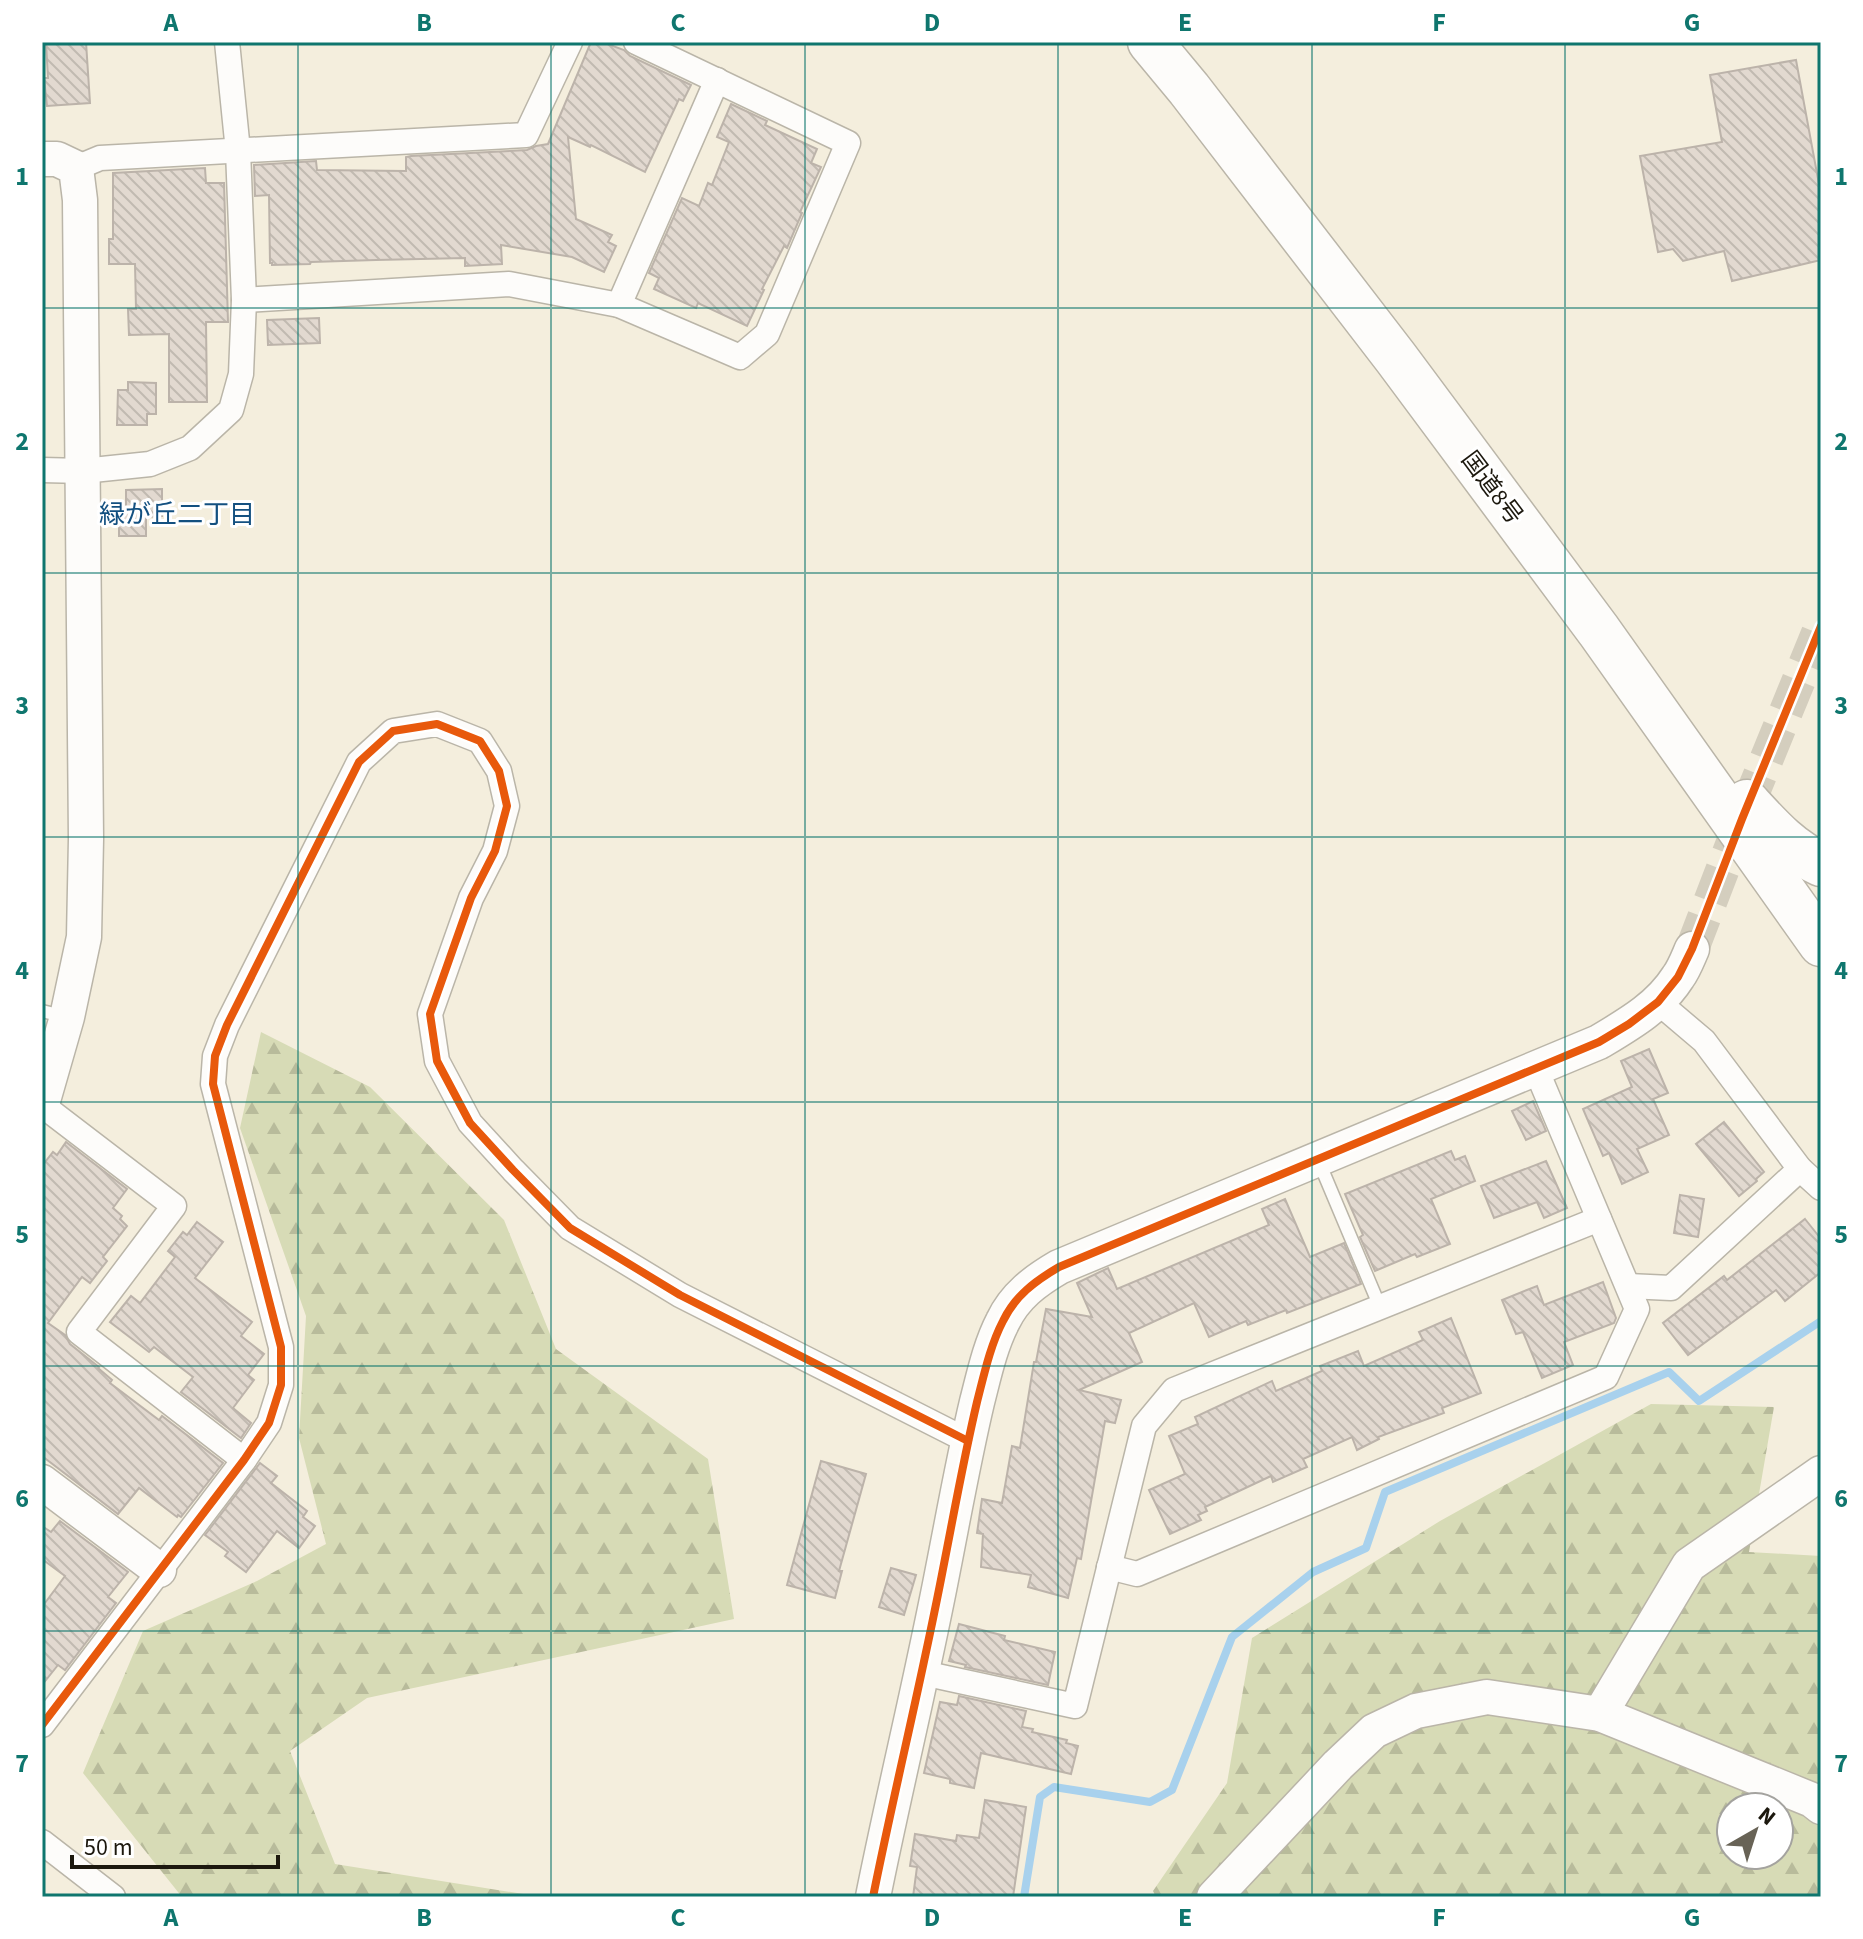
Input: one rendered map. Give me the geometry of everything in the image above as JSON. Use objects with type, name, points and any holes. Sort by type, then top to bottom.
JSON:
[{"type":"highway","name":"国道8号","points":[[1150,42],[1396,358],[1599,631],[1821,944]]},
{"type":"highway","points":[[1599,631],[1776,835],[1805,857],[1821,864]]},
{"type":"street","points":[[42,470],[83,471],[150,464],[190,448],[231,410],[241,374],[244,300],[238,151],[227,42]]},
{"type":"street","points":[[42,159],[57,159],[76,168],[100,158],[526,135],[570,42]]},
{"type":"street","points":[[244,300],[509,284],[619,305],[740,357],[767,334],[848,143],[636,42]]},
{"type":"street","points":[[619,305],[717,80]]},
{"type":"street","points":[[76,168],[80,200],[83,471],[84,937],[54,1014],[42,1105],[174,1206],[79,1332],[244,1460]]},
{"type":"street","points":[[42,1725],[269,1423],[281,1385],[281,1347],[213,1084],[215,1056],[234,1011],[359,762],[393,731],[437,724],[480,741],[499,771],[507,806],[495,851],[471,898],[430,1014],[437,1061],[470,1123],[570,1228],[680,1295],[968,1441]]},
{"type":"street","points":[[873,1897],[986,1365],[1003,1320],[1019,1295],[1059,1267],[1599,1042],[1658,1002],[1678,977],[1692,949]]},
{"type":"street","points":[[1658,1002],[1704,1041],[1800,1169],[1821,1188]]},
{"type":"street","points":[[1109,1567],[1137,1574],[1606,1377],[1637,1309],[1536,1069]]},
{"type":"street","points":[[1628,1286],[1671,1288],[1800,1169]]},
{"type":"street","points":[[923,1673],[1075,1706],[1144,1426],[1174,1390],[1599,1219]]},
{"type":"street","points":[[1600,1714],[1689,1565],[1821,1473]]},
{"type":"street","points":[[42,1482],[159,1570]]},
{"type":"street","points":[[1214,1897],[1374,1731],[1416,1711],[1487,1697],[1600,1714],[1812,1800],[1821,1807]]},
{"type":"street","points":[[42,1842],[113,1897]]},
{"type":"lane","points":[[1318,1159],[1380,1307]]},
{"type":"green space","points":[[261,1032],[370,1087],[504,1220],[556,1349],[708,1459],[734,1619],[367,1698],[290,1751],[335,1864],[542,1897],[182,1897],[83,1773],[143,1631],[257,1581],[326,1544],[299,1438],[306,1316],[240,1128]]},
{"type":"green space","points":[[1651,1404],[1774,1407],[1749,1552],[1821,1556],[1821,1897],[1156,1897],[1153,1891],[1227,1783],[1252,1638],[1440,1521]]},
{"type":"building","points":[[46,42],[86,42],[90,103],[47,106],[44,78],[48,78]]},
{"type":"building","points":[[591,42],[602,42],[624,50],[630,56],[691,85],[683,101],[679,99],[645,172],[568,137],[576,219],[612,235],[608,242],[616,246],[604,272],[572,257],[501,245],[502,264],[465,266],[465,258],[270,263],[269,195],[255,196],[254,165],[316,161],[317,170],[406,171],[406,157],[411,156],[527,150],[548,144]]},
{"type":"building","points":[[1796,60],[1821,195],[1821,260],[1732,281],[1724,251],[1683,261],[1673,249],[1658,252],[1640,156],[1722,142],[1710,75]]},
{"type":"building","points":[[731,104],[767,121],[765,125],[817,149],[811,163],[821,167],[787,248],[784,246],[747,326],[698,303],[696,308],[654,289],[659,278],[649,273],[682,198],[699,206],[708,183],[712,185],[729,142],[717,137]]},
{"type":"building","points":[[205,168],[206,183],[224,183],[228,322],[206,322],[207,402],[169,402],[169,334],[129,335],[128,309],[136,309],[135,264],[109,264],[109,239],[113,239],[113,173]]},
{"type":"building","points":[[319,318],[320,343],[268,345],[267,320]]},
{"type":"building","points":[[128,382],[156,383],[156,414],[147,414],[147,425],[117,425],[118,390],[128,390]]},
{"type":"building","points":[[162,489],[162,516],[146,517],[146,536],[119,536],[119,512],[126,512],[126,490]]},
{"type":"building","points":[[1649,1049],[1668,1093],[1653,1099],[1669,1135],[1637,1149],[1648,1172],[1622,1184],[1609,1153],[1603,1156],[1583,1109],[1632,1087],[1621,1061]]},
{"type":"building","points":[[1533,1101],[1546,1131],[1526,1140],[1512,1111]]},
{"type":"building","points":[[1724,1122],[1764,1172],[1739,1196],[1696,1144]]},
{"type":"building","points":[[66,1142],[127,1189],[113,1208],[127,1226],[103,1257],[107,1261],[90,1283],[82,1277],[48,1323],[99,1367],[112,1380],[110,1383],[159,1420],[162,1416],[223,1463],[181,1517],[139,1488],[118,1514],[42,1456],[42,1166],[53,1152],[57,1155]]},
{"type":"building","points":[[1451,1151],[1455,1160],[1465,1156],[1475,1181],[1431,1199],[1450,1244],[1417,1257],[1415,1254],[1375,1271],[1345,1194]]},
{"type":"building","points":[[1546,1161],[1567,1208],[1544,1218],[1537,1202],[1494,1218],[1481,1186]]},
{"type":"building","points":[[1680,1195],[1704,1199],[1698,1237],[1674,1233]]},
{"type":"building","points":[[1285,1199],[1310,1257],[1344,1243],[1361,1284],[1287,1313],[1286,1310],[1248,1325],[1246,1321],[1209,1337],[1194,1303],[1129,1333],[1142,1362],[1079,1390],[1121,1400],[1115,1423],[1105,1421],[1081,1559],[1077,1558],[1068,1598],[1028,1587],[1031,1575],[981,1567],[983,1534],[977,1533],[982,1499],[1002,1503],[1012,1446],[1020,1448],[1046,1309],[1092,1317],[1077,1283],[1108,1268],[1117,1289],[1269,1225],[1262,1209]]},
{"type":"building","points":[[1805,1219],[1821,1239],[1821,1272],[1785,1301],[1776,1290],[1688,1355],[1663,1323],[1724,1276],[1727,1280]]},
{"type":"building","points":[[197,1222],[223,1242],[195,1278],[252,1322],[241,1336],[264,1354],[248,1375],[254,1380],[233,1408],[251,1423],[241,1438],[181,1392],[193,1377],[154,1347],[149,1352],[110,1322],[131,1296],[140,1303],[175,1257],[168,1251],[183,1232],[187,1235]]},
{"type":"building","points":[[1603,1282],[1616,1318],[1614,1323],[1564,1342],[1573,1365],[1542,1378],[1523,1332],[1516,1334],[1502,1300],[1537,1286],[1544,1305]]},
{"type":"building","points":[[1451,1318],[1481,1393],[1442,1408],[1444,1413],[1378,1437],[1357,1450],[1352,1437],[1303,1459],[1307,1467],[1273,1482],[1271,1476],[1205,1507],[1207,1511],[1198,1515],[1201,1520],[1170,1534],[1149,1490],[1185,1474],[1169,1436],[1198,1424],[1195,1417],[1272,1381],[1276,1391],[1322,1371],[1320,1366],[1358,1351],[1364,1366],[1423,1340],[1419,1332]]},
{"type":"building","points":[[821,1461],[866,1474],[839,1571],[842,1571],[835,1598],[787,1585]]},
{"type":"building","points":[[260,1463],[277,1476],[271,1483],[307,1511],[303,1517],[315,1526],[299,1548],[277,1531],[246,1572],[225,1556],[228,1552],[205,1535]]},
{"type":"building","points":[[60,1521],[128,1572],[108,1597],[116,1603],[65,1670],[58,1665],[42,1685],[42,1607],[65,1576],[42,1559],[42,1526],[51,1532]]},
{"type":"building","points":[[891,1568],[916,1575],[904,1615],[879,1607]]},
{"type":"building","points":[[959,1624],[1005,1636],[1004,1640],[1055,1652],[1048,1685],[949,1661]]},
{"type":"building","points":[[959,1696],[1026,1711],[1022,1727],[1078,1746],[1071,1774],[981,1753],[974,1788],[924,1773],[940,1702],[957,1705]]},
{"type":"building","points":[[985,1800],[1026,1807],[1013,1897],[913,1897],[917,1867],[910,1866],[915,1834],[956,1841],[957,1835],[979,1838]]},
{"type":"waterway","points":[[1024,1897],[1040,1797],[1054,1787],[1150,1802],[1172,1790],[1232,1637],[1313,1572],[1366,1548],[1385,1492],[1669,1372],[1699,1401],[1821,1321]]},
{"type":"tunnel","points":[[1692,949],[1821,626]]},
{"type":"cycle path","points":[[873,1897],[977,1402],[994,1340],[1013,1304],[1034,1284],[1059,1267],[1599,1042],[1658,1002],[1678,977],[1692,949],[1821,626]]},
{"type":"cycle path","points":[[42,1725],[269,1423],[281,1385],[281,1347],[213,1084],[215,1056],[227,1025],[359,762],[393,731],[437,724],[480,741],[499,771],[507,806],[495,851],[471,898],[430,1014],[437,1061],[470,1123],[570,1228],[680,1295],[968,1441]]},
{"type":"district","name":"緑が丘二丁目","points":[[177,514]]}]
